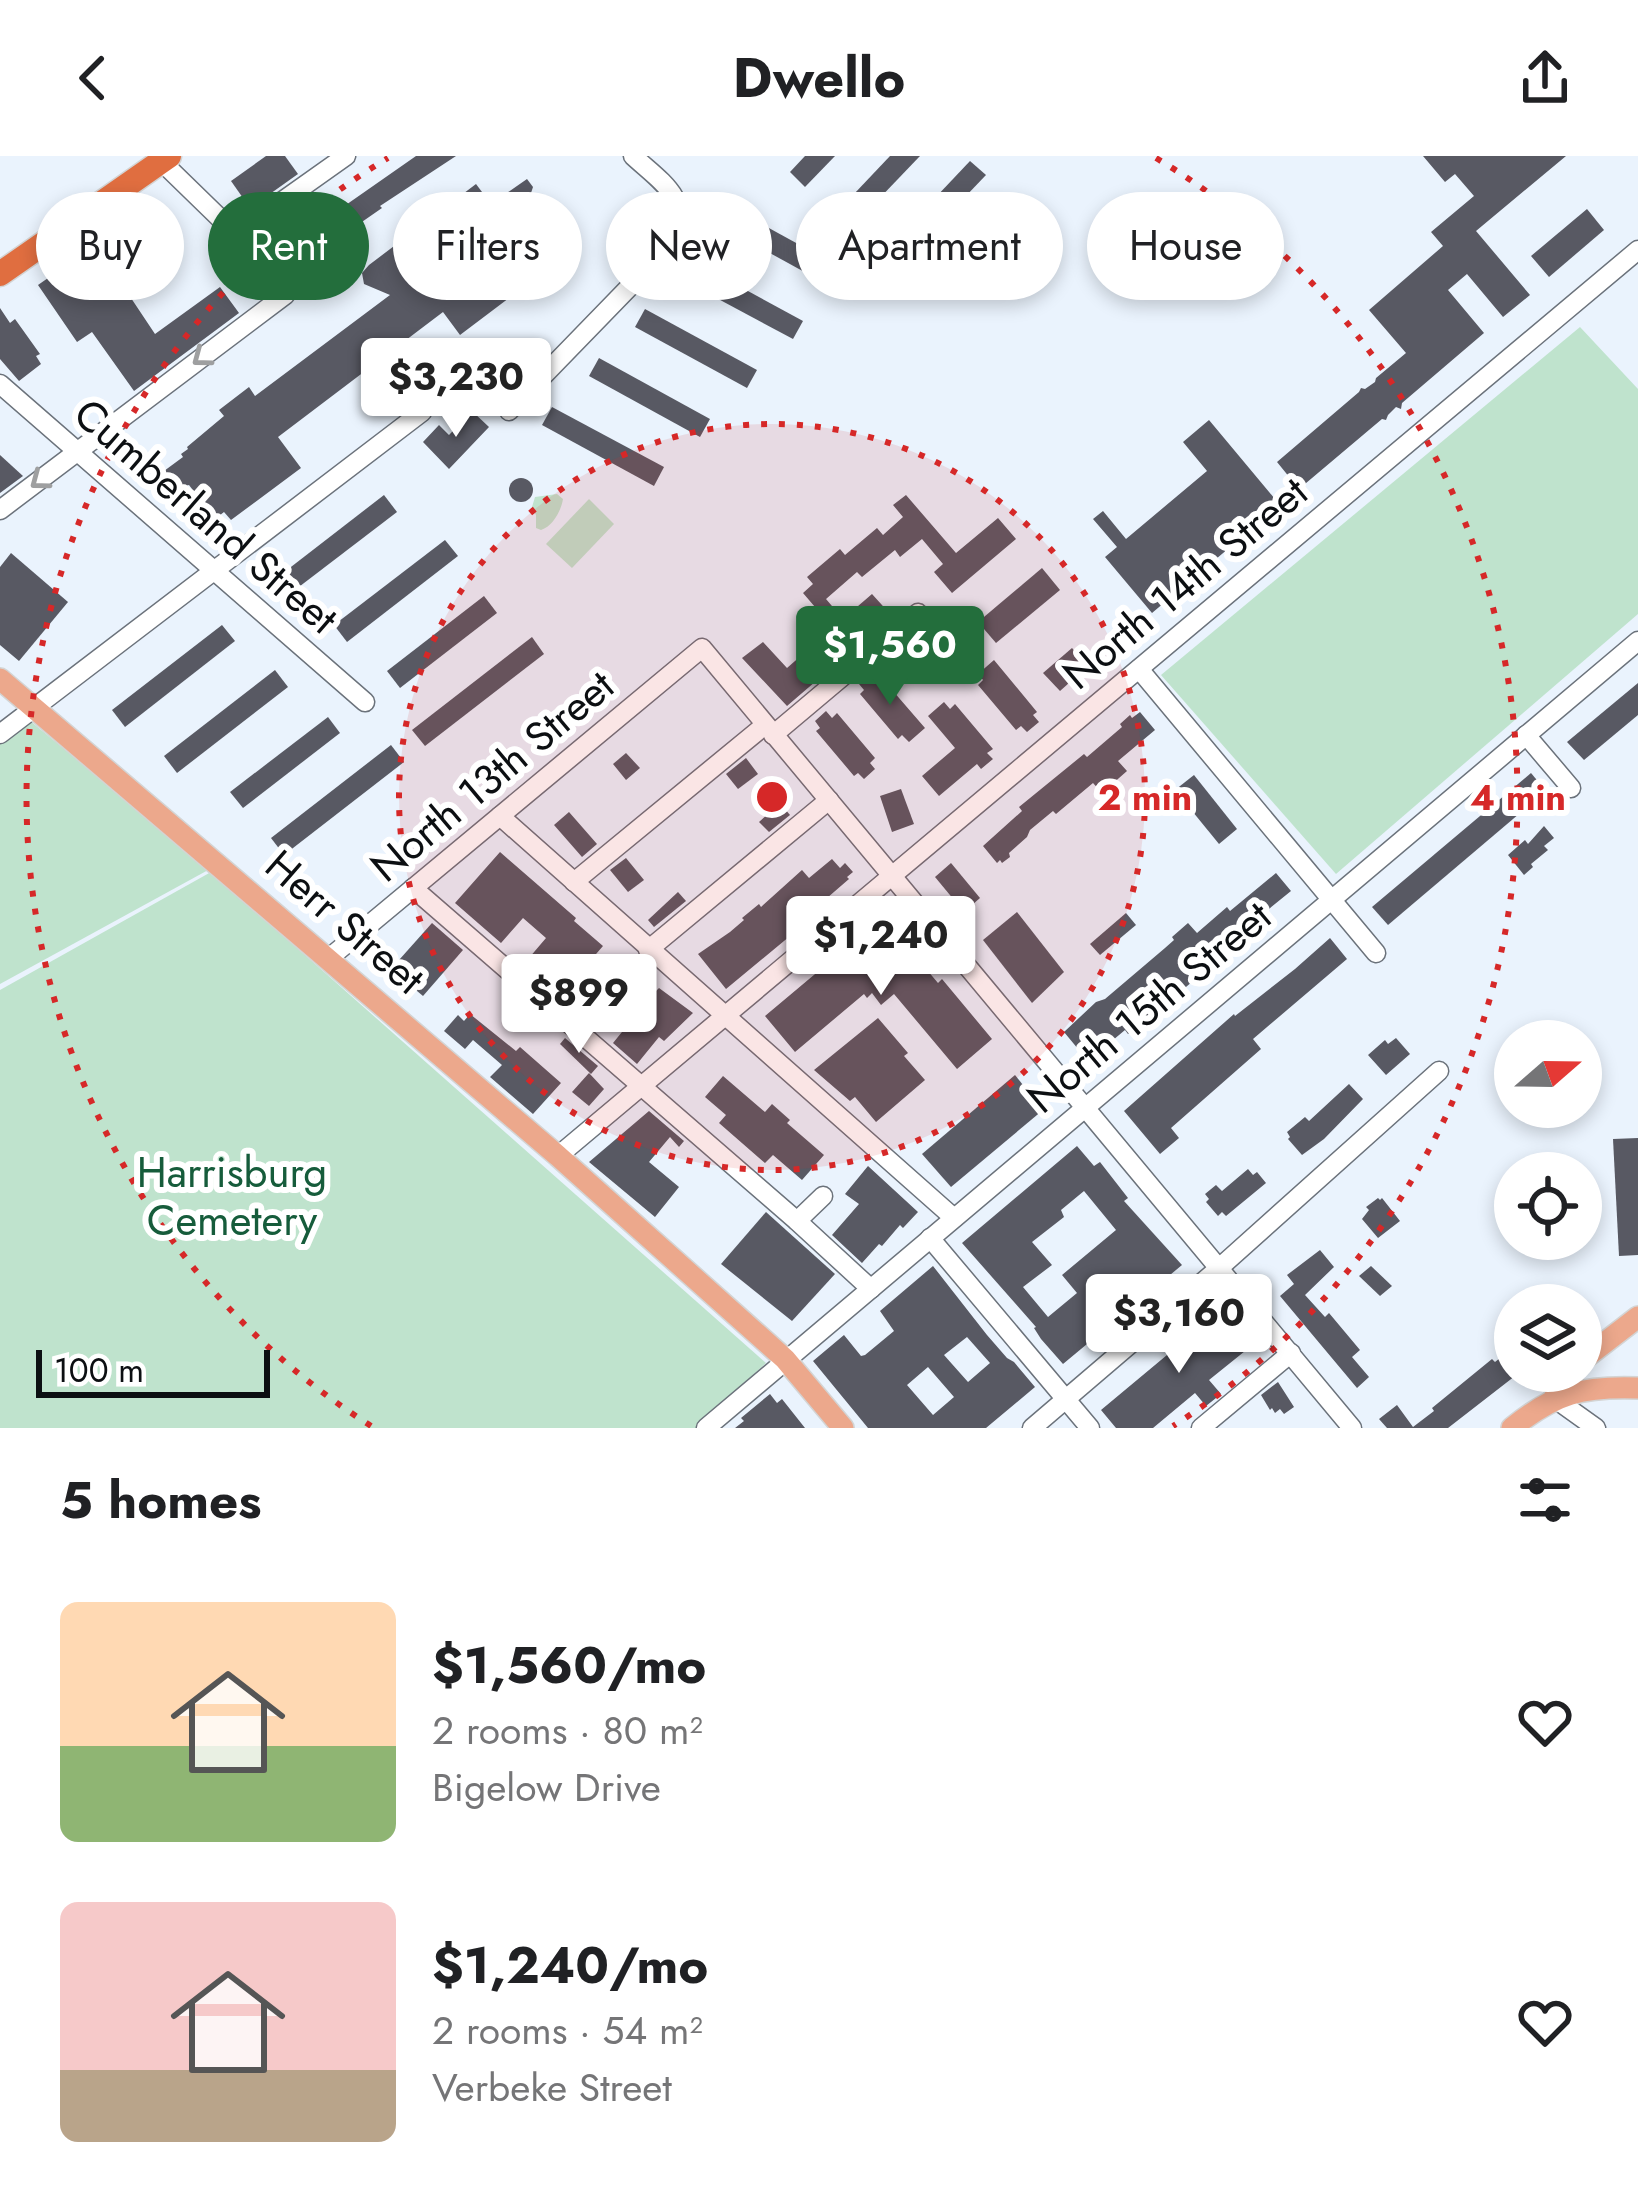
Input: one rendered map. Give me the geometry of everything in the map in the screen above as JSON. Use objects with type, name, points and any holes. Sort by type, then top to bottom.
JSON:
[{"type":"highway","points":[[0,274],[165,159]]},
{"type":"main road","name":"Herr Street","points":[[0,679],[558,1156],[785,1359],[843,1428]]},
{"type":"main road","points":[[1602,1345],[1638,1317]]},
{"type":"main road","points":[[1512,1428],[1554,1398],[1577,1390],[1638,1388]]},
{"type":"main road","points":[[1554,1398],[1558,1392]]},
{"type":"street","points":[[295,192],[346,156]]},
{"type":"street","points":[[509,411],[676,239],[682,223],[680,202],[632,156]]},
{"type":"street","points":[[165,159],[208,204]]},
{"type":"street","name":"North 14th Street","points":[[558,1156],[1638,250]]},
{"type":"street","points":[[0,510],[278,300]]},
{"type":"street","name":"Cumberland Street","points":[[0,384],[365,702]]},
{"type":"street","points":[[0,734],[422,412]]},
{"type":"street","points":[[574,882],[918,613]]},
{"type":"street","name":"North 15th Street","points":[[706,1428],[1638,641]]},
{"type":"street","name":"North 13th Street","points":[[328,958],[702,648],[769,730]]},
{"type":"street","points":[[1139,669],[1376,952]]},
{"type":"street","points":[[769,730],[1350,1427]]},
{"type":"street","points":[[1526,735],[1571,788]]},
{"type":"street","points":[[649,950],[829,800]]},
{"type":"street","points":[[500,816],[954,1218]]},
{"type":"street","points":[[413,888],[871,1288]]},
{"type":"street","points":[[1032,1428],[1439,1071]]},
{"type":"street","points":[[797,1222],[823,1196]]},
{"type":"street","points":[[930,1238],[1090,1428]]},
{"type":"street","points":[[1201,1428],[1291,1353]]},
{"type":"street","points":[[1554,1398],[1596,1428]]},
{"type":"green space","points":[[1580,327],[1638,389],[1638,614],[1336,874],[1161,675]]},
{"type":"green space","points":[[557,494],[563,499],[556,517],[545,528],[536,528],[535,497]]},
{"type":"green space","points":[[589,499],[614,524],[572,568],[546,544]]},
{"type":"green space","points":[[29,720],[210,869],[0,984],[0,742]]},
{"type":"green space","name":"Harrisburg Cemetery","points":[[211,872],[766,1363],[696,1428],[0,1428],[0,990]]},
{"type":"building","points":[[266,156],[285,156],[298,174],[273,192],[239,192],[231,181]]},
{"type":"building","points":[[416,156],[456,156],[401,192],[393,192],[393,197],[369,217],[369,192],[364,192]]},
{"type":"building","points":[[805,156],[835,156],[805,187],[790,172]]},
{"type":"building","points":[[890,156],[920,156],[886,192],[856,192]]},
{"type":"building","points":[[1423,156],[1566,156],[1476,231],[1530,295],[1503,317],[1467,274],[1448,290],[1484,333],[1402,403],[1401,409],[1396,407],[1299,489],[1277,462],[1406,353],[1369,310],[1443,246],[1431,232],[1474,196],[1455,174],[1445,182]]},
{"type":"building","points":[[970,161],[986,175],[970,192],[941,192]]},
{"type":"building","points":[[527,179],[533,187],[531,192],[508,192]]},
{"type":"building","points":[[1587,209],[1604,230],[1549,277],[1531,256]]},
{"type":"building","points":[[772,230],[796,243],[796,267],[772,254]]},
{"type":"building","points":[[393,247],[393,300],[506,300],[460,335],[443,312],[278,437],[301,468],[231,520],[224,512],[215,519],[189,485],[173,489],[164,485],[164,471],[224,416],[219,410],[249,387],[255,396],[390,295],[369,286],[369,265]]},
{"type":"building","points":[[208,296],[208,300],[230,300],[239,313],[134,391],[92,332],[77,342],[48,300],[132,300],[155,334]]},
{"type":"building","points":[[720,300],[764,300],[803,321],[793,339]]},
{"type":"building","points":[[0,308],[10,323],[15,319],[40,354],[36,356],[41,364],[19,381],[0,359]]},
{"type":"building","points":[[645,309],[757,370],[747,388],[635,327]]},
{"type":"building","points":[[599,358],[710,419],[700,437],[589,376]]},
{"type":"building","points":[[552,407],[664,467],[654,486],[542,425]]},
{"type":"building","points":[[472,411],[489,427],[449,469],[423,442],[439,425],[449,435]]},
{"type":"building","points":[[1209,420],[1280,505],[1152,613],[1105,557],[1117,547],[1093,519],[1103,511],[1126,539],[1207,471],[1183,442]]},
{"type":"building","points":[[0,455],[23,476],[0,493]]},
{"type":"building","points":[[521,478],[533,490],[521,502],[509,490]]},
{"type":"building","points":[[384,495],[397,512],[291,593],[278,577]]},
{"type":"building","points":[[906,495],[956,553],[998,518],[1016,539],[952,593],[934,572],[943,564],[922,539],[900,557],[895,550],[862,577],[857,572],[826,599],[843,619],[872,594],[891,615],[848,652],[803,593],[813,584],[807,577],[840,549],[845,555],[877,528],[883,535],[903,517],[893,505]]},
{"type":"building","points":[[445,540],[458,556],[347,642],[334,625]]},
{"type":"building","points":[[11,553],[68,602],[19,661],[0,645],[0,567]]},
{"type":"building","points":[[1042,568],[1060,590],[996,643],[978,622]]},
{"type":"building","points":[[484,596],[497,613],[400,688],[387,671]]},
{"type":"building","points":[[222,625],[235,641],[125,727],[112,710]]},
{"type":"building","points":[[937,631],[961,658],[941,675],[917,647]]},
{"type":"building","points":[[532,637],[544,654],[425,746],[412,730]]},
{"type":"building","points":[[763,642],[787,668],[811,647],[830,669],[787,706],[742,658]]},
{"type":"building","points":[[1072,648],[1088,666],[1060,691],[1043,673]]},
{"type":"building","points":[[994,660],[1037,712],[1033,715],[1039,722],[1027,732],[1021,726],[1016,730],[978,685],[983,680],[978,674]]},
{"type":"building","points":[[275,670],[288,687],[177,773],[164,756]]},
{"type":"building","points":[[871,673],[876,680],[880,676],[925,728],[909,742],[902,735],[898,739],[860,694],[864,690],[859,684]]},
{"type":"building","points":[[1638,683],[1638,715],[1584,760],[1567,742]]},
{"type":"building","points":[[944,702],[950,709],[955,704],[993,749],[987,753],[993,759],[981,769],[977,764],[939,796],[922,776],[955,748],[928,716]]},
{"type":"building","points":[[826,711],[832,718],[837,713],[875,758],[870,763],[875,769],[864,779],[858,773],[854,776],[816,731],[820,728],[815,721]]},
{"type":"building","points":[[1140,712],[1155,730],[1118,761],[1127,771],[1102,793],[1093,783],[1056,814],[1053,811],[1030,830],[1010,857],[997,863],[983,846],[1022,811],[1019,807],[1084,754],[1087,757],[1130,715]]},
{"type":"building","points":[[328,717],[340,733],[243,808],[230,792]]},
{"type":"building","points":[[391,745],[404,762],[284,855],[271,838]]},
{"type":"building","points":[[626,753],[640,768],[626,780],[613,764]]},
{"type":"building","points":[[746,758],[758,774],[738,789],[726,774]]},
{"type":"building","points":[[1531,773],[1546,791],[1388,925],[1372,907]]},
{"type":"building","points":[[1194,775],[1237,829],[1219,844],[1175,790]]},
{"type":"building","points":[[901,789],[914,824],[892,832],[880,796]]},
{"type":"building","points":[[780,803],[790,815],[769,832],[759,822]]},
{"type":"building","points":[[569,812],[597,844],[582,857],[554,825]]},
{"type":"building","points":[[1544,826],[1554,838],[1524,875],[1508,855],[1525,840],[1528,844]]},
{"type":"building","points":[[500,852],[603,946],[570,984],[579,992],[568,1005],[523,965],[546,938],[523,918],[501,943],[455,903]]},
{"type":"building","points":[[626,858],[644,880],[628,892],[610,870]]},
{"type":"building","points":[[832,859],[853,872],[827,898],[831,902],[726,989],[698,954],[802,870],[809,878]]},
{"type":"building","points":[[951,863],[980,898],[964,912],[935,877]]},
{"type":"building","points":[[1276,873],[1291,891],[1254,921],[1258,926],[1147,1020],[1128,1034],[1125,1030],[1088,1061],[1064,1032],[1188,923],[1197,933]]},
{"type":"building","points":[[678,892],[686,901],[654,927],[648,920]]},
{"type":"building","points":[[1017,912],[1064,972],[1032,1003],[983,940]]},
{"type":"building","points":[[1126,913],[1136,925],[1100,955],[1090,944]]},
{"type":"building","points":[[432,923],[463,950],[423,996],[391,969]]},
{"type":"building","points":[[888,924],[992,1039],[957,1069],[894,994],[881,1005],[872,993],[867,998],[864,994],[795,1052],[765,1016],[827,964],[833,973],[869,943],[863,935],[873,927],[878,932]]},
{"type":"building","points":[[1330,938],[1347,959],[1253,1039],[1261,1049],[1171,1128],[1179,1138],[1160,1154],[1124,1111]]},
{"type":"building","points":[[659,988],[693,1013],[664,1041],[659,1037],[637,1064],[613,1043],[635,1016],[629,1011],[644,994]]},
{"type":"building","points":[[470,1014],[516,1051],[520,1047],[561,1083],[533,1114],[490,1077],[502,1065],[473,1040],[465,1049],[444,1031],[458,1015],[464,1021]]},
{"type":"building","points":[[878,1018],[925,1080],[876,1122],[855,1097],[850,1101],[814,1070]]},
{"type":"building","points":[[565,1038],[598,1066],[591,1074],[560,1044]]},
{"type":"building","points":[[1396,1038],[1410,1054],[1386,1075],[1368,1055],[1385,1040],[1388,1044]]},
{"type":"building","points":[[589,1073],[604,1089],[589,1106],[572,1092]]},
{"type":"building","points":[[1015,1075],[1043,1110],[951,1187],[922,1154]]},
{"type":"building","points":[[723,1076],[765,1112],[772,1104],[824,1155],[802,1180],[773,1155],[765,1163],[719,1123],[726,1115],[705,1097]]},
{"type":"building","points":[[1349,1084],[1363,1099],[1302,1155],[1287,1132],[1305,1117],[1309,1121]]},
{"type":"building","points":[[649,1111],[684,1141],[679,1147],[670,1137],[649,1162],[679,1187],[655,1217],[589,1162]]},
{"type":"building","points":[[1638,1138],[1638,1255],[1619,1256],[1613,1139]]},
{"type":"building","points":[[1077,1146],[1094,1166],[1100,1162],[1128,1198],[1124,1201],[1182,1265],[1063,1364],[962,1243]],"holes":[[[1084,1191],[1116,1230],[1062,1275],[1077,1293],[1048,1317],[1023,1287],[1052,1265],[1032,1242],[1064,1217],[1061,1210]]]},
{"type":"building","points":[[868,1166],[918,1212],[862,1263],[832,1235],[859,1204],[845,1194]]},
{"type":"building","points":[[1248,1169],[1266,1183],[1226,1216],[1222,1212],[1218,1216],[1205,1194],[1216,1185],[1222,1191]]},
{"type":"building","points":[[1378,1198],[1400,1221],[1378,1238],[1362,1219],[1369,1210],[1366,1207]]},
{"type":"building","points":[[766,1212],[835,1274],[792,1321],[721,1264]]},
{"type":"building","points":[[1320,1250],[1334,1267],[1305,1295],[1325,1317],[1329,1313],[1360,1350],[1352,1357],[1369,1377],[1357,1388],[1280,1296],[1294,1284],[1287,1275]]},
{"type":"building","points":[[933,1266],[1035,1387],[986,1428],[868,1428],[813,1361],[844,1335],[865,1355],[894,1331],[880,1311]],"holes":[[[967,1337],[990,1363],[968,1382],[944,1355]],[[928,1367],[954,1397],[933,1415],[907,1385]]]},
{"type":"building","points":[[1371,1266],[1392,1286],[1380,1296],[1359,1276]]},
{"type":"building","points":[[1221,1310],[1250,1347],[1209,1380],[1221,1394],[1206,1406],[1195,1393],[1153,1428],[1116,1428],[1101,1410]]},
{"type":"building","points":[[1492,1359],[1494,1392],[1448,1428],[1387,1428],[1379,1419],[1397,1405],[1413,1427]]},
{"type":"building","points":[[1278,1382],[1294,1407],[1284,1414],[1280,1409],[1270,1410],[1261,1395]]},
{"type":"building","points":[[770,1394],[777,1403],[782,1399],[805,1428],[735,1428],[744,1421],[741,1418]]}]
